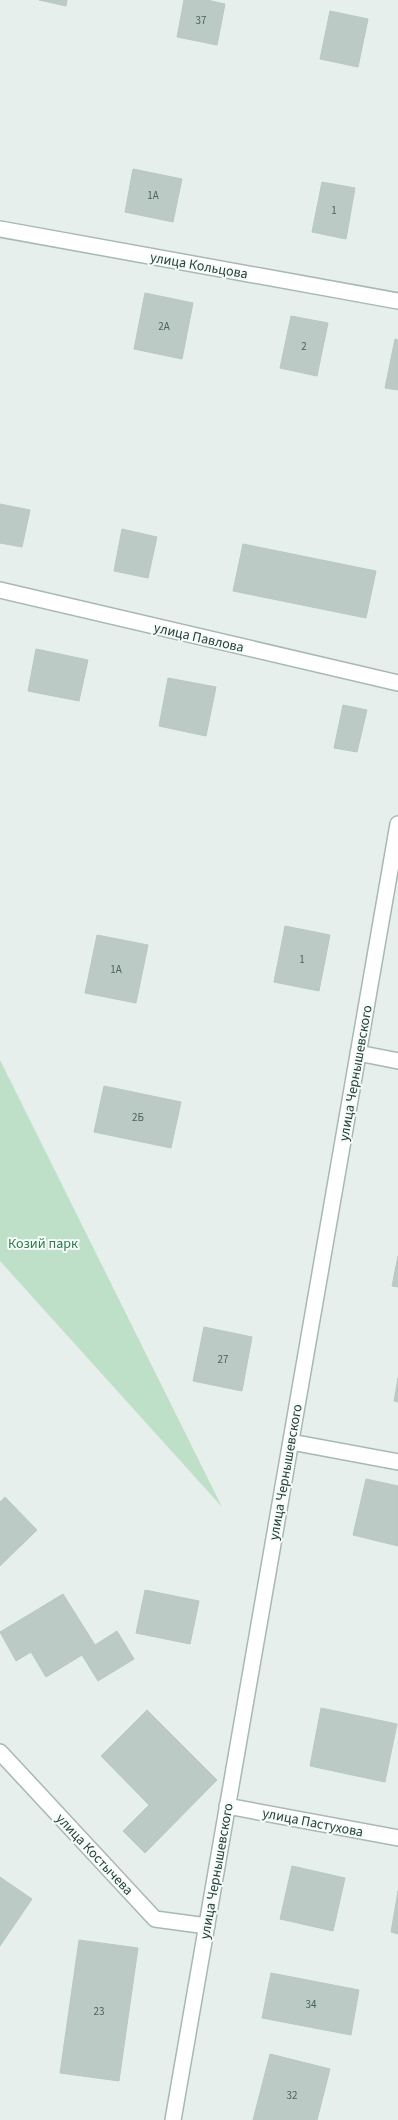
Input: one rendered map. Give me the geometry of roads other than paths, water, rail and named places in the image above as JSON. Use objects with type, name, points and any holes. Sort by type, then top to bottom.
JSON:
[{"type":"street","name":"улица Кольцова","points":[[0,229],[398,301]]},
{"type":"street","name":"улица Павлова","points":[[0,590],[398,683]]},
{"type":"street","name":"улица Чернышевского","points":[[173,2120],[398,824]]},
{"type":"street","points":[[358,1053],[398,1061]]},
{"type":"street","points":[[291,1442],[398,1462]]},
{"type":"street","name":"улица Костычева","points":[[0,1752],[155,1919],[207,1926]]},
{"type":"street","name":"улица Пастухова","points":[[227,1806],[398,1838]]},
{"type":"park label","name":"Козий парк","points":[[43,1243]]}]
